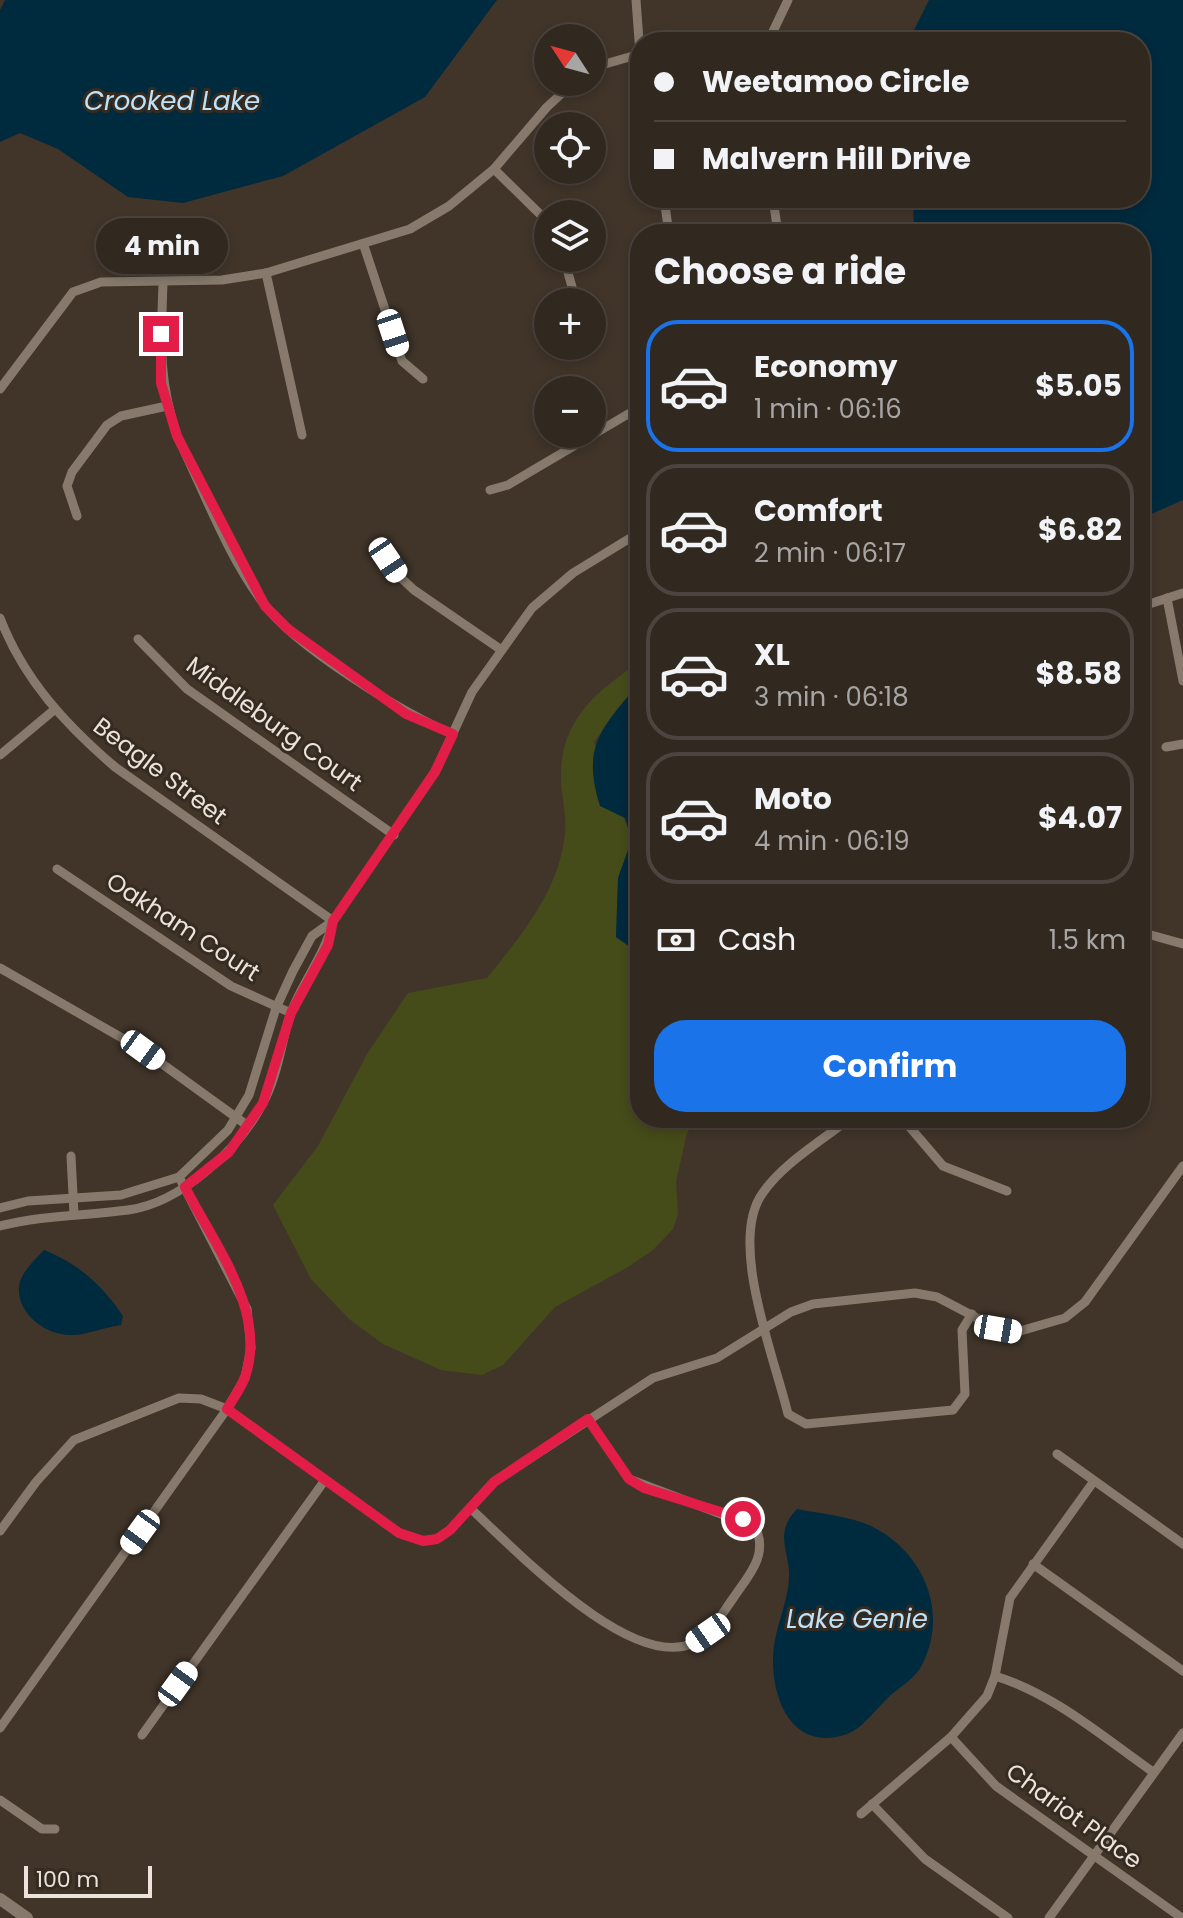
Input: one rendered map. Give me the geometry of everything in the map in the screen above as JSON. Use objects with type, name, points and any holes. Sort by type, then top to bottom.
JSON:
[{"type":"main road","points":[[0,1899],[27,1918]]},
{"type":"street","points":[[636,0],[638,32]]},
{"type":"street","points":[[773,32],[788,0]]},
{"type":"street","points":[[606,64],[630,57]]},
{"type":"street","points":[[0,389],[73,292],[101,282],[222,280],[266,273],[364,246],[423,221],[449,206],[494,169],[559,96]]},
{"type":"street","points":[[494,169],[534,208]]},
{"type":"street","points":[[364,246],[402,361],[423,379]]},
{"type":"street","points":[[266,273],[302,435]]},
{"type":"street","points":[[163,283],[160,359],[167,406],[177,436],[265,606],[288,629],[406,714],[453,734]]},
{"type":"street","points":[[77,516],[67,486],[72,472],[107,425],[121,416],[167,406]]},
{"type":"street","points":[[490,490],[508,485],[630,413]]},
{"type":"street","points":[[0,1208],[28,1201],[121,1195],[179,1177],[228,1130],[249,1095],[261,1065],[276,1008],[312,936],[333,921],[394,835],[435,772],[472,692],[500,649],[532,608],[573,573],[630,538]]},
{"type":"street","points":[[377,543],[399,576],[414,590],[500,649]]},
{"type":"street","points":[[1150,604],[1183,593]]},
{"type":"street","points":[[1167,598],[1183,681]]},
{"type":"street","name":"Beagle Street","points":[[1,622],[31,680],[54,710],[115,767],[333,921]]},
{"type":"street","name":"Middleburg Court","points":[[138,639],[187,689],[394,835]]},
{"type":"street","points":[[0,755],[54,710]]},
{"type":"street","points":[[1166,747],[1183,744]]},
{"type":"street","name":"Oakham Court","points":[[57,869],[231,986],[291,1013]]},
{"type":"street","points":[[0,1226],[35,1217],[131,1210],[185,1187],[229,1152],[263,1103],[277,1068],[291,1013],[328,945],[333,921]]},
{"type":"street","points":[[1150,935],[1183,944]]},
{"type":"street","points":[[0,968],[131,1042],[248,1126]]},
{"type":"street","points":[[837,1128],[776,1177],[761,1194],[751,1215],[749,1239],[763,1328],[788,1414],[806,1424],[953,1410],[965,1394],[962,1330],[972,1314]]},
{"type":"street","points":[[911,1128],[943,1166],[1007,1191]]},
{"type":"street","points":[[71,1156],[74,1214]]},
{"type":"street","points":[[0,1531],[36,1482],[74,1440],[179,1398],[201,1399],[227,1409],[399,1533],[423,1541],[437,1539],[450,1530],[494,1482],[653,1378],[717,1358],[763,1328],[813,1304],[915,1293],[937,1297],[998,1329],[1017,1332],[1065,1318],[1085,1302],[1183,1166]]},
{"type":"street","points":[[0,1728],[227,1409],[245,1378],[251,1348],[247,1309],[179,1177]]},
{"type":"street","points":[[470,1508],[581,1607],[646,1644],[663,1649],[680,1648],[708,1633],[757,1560],[760,1537],[755,1527],[629,1479],[588,1419]]},
{"type":"street","points":[[1057,1454],[1183,1544]]},
{"type":"street","points":[[142,1735],[325,1480]]},
{"type":"street","points":[[861,1814],[951,1737],[987,1696],[995,1676],[1006,1610],[1033,1564],[1094,1481]]},
{"type":"street","points":[[1033,1564],[1183,1671]]},
{"type":"street","points":[[995,1676],[1026,1685],[1153,1772]]},
{"type":"street","points":[[1049,1918],[1183,1733]]},
{"type":"street","name":"Chariot Place","points":[[951,1737],[996,1786],[1182,1918]]},
{"type":"street","points":[[0,1800],[42,1829],[55,1829]]},
{"type":"street","points":[[872,1804],[925,1859],[1008,1918]]},
{"type":"green space","points":[[630,669],[630,695],[594,742],[630,834],[630,845],[618,878],[616,937],[630,947],[630,1128],[690,1128],[676,1181],[678,1214],[673,1229],[653,1250],[555,1307],[503,1365],[482,1375],[441,1370],[383,1344],[349,1319],[311,1279],[273,1205],[318,1146],[367,1054],[408,993],[487,978],[537,911],[562,854],[565,826],[561,777],[567,739],[584,709],[609,684]]},
{"type":"water","name":"Crooked Lake","points":[[5,0],[497,0],[425,97],[283,176],[183,203],[128,197],[58,149],[20,133],[0,142],[0,10]]},
{"type":"water","points":[[929,0],[1183,0],[1183,500],[1150,515],[1150,224],[914,224],[913,208],[1150,208],[1150,32],[913,32]]},
{"type":"water","points":[[630,694],[630,833],[625,818],[600,806],[595,785],[594,752],[615,712]]},
{"type":"water","points":[[630,845],[630,947],[616,937],[618,878]]},
{"type":"water","points":[[44,1250],[79,1269],[98,1285],[123,1316],[121,1325],[72,1335],[52,1332],[35,1321],[22,1305],[19,1286],[25,1271]]},
{"type":"water","name":"Lake Genie","points":[[797,1509],[855,1520],[891,1538],[918,1568],[932,1605],[930,1645],[916,1673],[859,1727],[847,1734],[825,1738],[808,1734],[794,1724],[784,1710],[774,1673],[776,1635],[789,1583],[784,1534]]},
{"type":"route","points":[[161,334],[161,383],[177,436],[248,580],[265,606],[288,629],[406,714],[453,734],[435,772],[333,921],[328,945],[291,1013],[277,1068],[263,1103],[229,1152],[185,1187],[247,1309],[251,1348],[245,1378],[227,1409],[399,1533],[423,1541],[437,1539],[450,1530],[494,1482],[588,1419],[629,1479],[644,1488],[743,1519]]}]
